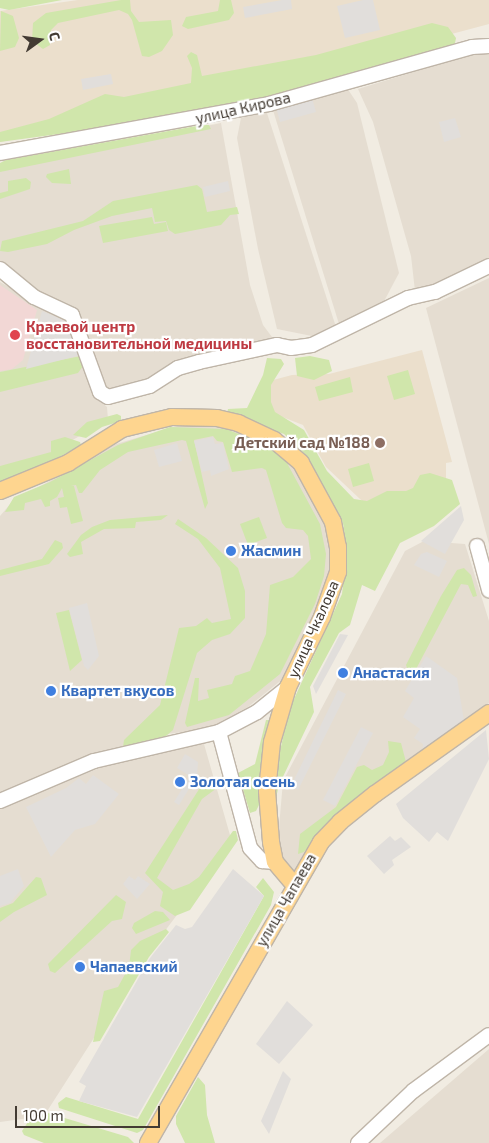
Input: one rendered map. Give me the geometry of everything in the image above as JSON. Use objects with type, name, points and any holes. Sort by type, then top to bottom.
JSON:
[{"type":"main road","name":"улица Чкалова","points":[[0,491],[60,466],[118,431],[172,417],[217,418],[257,430],[295,455],[308,473],[333,522],[338,547],[338,572],[330,596],[288,687],[277,720],[270,762],[267,812],[275,862]]},
{"type":"main road","name":"улица Чапаева","points":[[148,1143],[310,856],[340,822],[489,713]]},
{"type":"main road","points":[[275,862],[294,885]]},
{"type":"street","name":"улица Кирова","points":[[0,153],[269,104],[486,45]]},
{"type":"street","points":[[0,269],[34,297],[72,315],[100,392],[108,398],[117,397],[150,386],[183,366],[258,348],[312,345],[408,298],[434,292],[489,266]]},
{"type":"street","points":[[477,546],[489,590]]},
{"type":"street","points":[[0,801],[94,761],[219,732],[257,712],[288,687]]},
{"type":"street","points":[[219,732],[250,848],[262,861],[275,862]]},
{"type":"street","points":[[358,1143],[413,1091],[489,1035]]},
{"type":"shaded area","points":[[78,0],[489,0],[489,24],[186,105],[0,142],[0,11]]},
{"type":"shaded area","points":[[291,0],[292,9],[245,18],[243,7]]},
{"type":"shaded area","points":[[363,0],[373,0],[380,30],[345,38],[337,6]]},
{"type":"shaded area","points":[[489,49],[489,259],[425,291],[415,291],[411,256],[373,122],[358,89]]},
{"type":"shaded area","points":[[111,74],[113,84],[83,90],[81,79]]},
{"type":"shaded area","points":[[347,88],[357,103],[399,273],[381,307],[339,324],[272,107]]},
{"type":"shaded area","points":[[312,98],[316,112],[280,122],[276,107]]},
{"type":"shaded area","points":[[266,110],[336,327],[317,337],[277,329],[258,249],[237,138],[241,118]]},
{"type":"shaded area","points":[[455,118],[461,137],[444,142],[439,122]]},
{"type":"shaded area","points":[[221,123],[250,285],[263,325],[278,345],[180,367],[149,388],[107,395],[78,315],[0,272],[0,168]]},
{"type":"shaded area","points":[[228,181],[230,191],[205,197],[203,187]]},
{"type":"shaded area","points":[[489,278],[489,544],[426,308]]},
{"type":"shaded area","points":[[0,282],[69,320],[99,400],[107,407],[108,420],[0,481]]},
{"type":"shaded area","name":"Краевой центр восстановительной медицины","points":[[0,285],[37,310],[23,360],[12,369],[0,371]]},
{"type":"shaded area","points":[[42,311],[68,322],[81,355],[26,369]]},
{"type":"shaded area","name":"Детский сад №188","points":[[422,350],[452,462],[446,463],[446,478],[377,515],[326,467],[303,425],[267,411],[262,383],[292,375],[329,374]]},
{"type":"shaded area","points":[[220,425],[267,441],[295,461],[333,539],[332,572],[284,678],[248,707],[207,729],[159,735],[0,794],[0,516],[12,502],[116,444],[177,426]]},
{"type":"shaded area","points":[[213,437],[215,444],[223,443],[229,469],[211,476],[210,470],[202,472],[194,441]]},
{"type":"shaded area","points":[[177,443],[182,461],[159,467],[154,450]]},
{"type":"shaded area","points":[[461,506],[464,520],[445,554],[421,541]]},
{"type":"shaded area","points":[[424,541],[465,544],[489,621],[489,703],[338,817],[294,872],[276,862],[283,781],[405,551]]},
{"type":"shaded area","points":[[427,552],[447,561],[439,577],[414,565],[421,554]]},
{"type":"shaded area","points":[[87,603],[99,656],[88,670],[84,666],[69,608]]},
{"type":"shaded area","points":[[340,634],[348,635],[316,694],[313,686]]},
{"type":"shaded area","points":[[426,656],[457,678],[464,721],[422,753],[423,744],[414,738],[420,729],[403,717],[414,698],[405,691]]},
{"type":"shaded area","points":[[338,690],[346,694],[298,790],[291,786]]},
{"type":"shaded area","points":[[361,727],[373,733],[335,806],[323,800]]},
{"type":"shaded area","points":[[486,730],[489,759],[448,841],[437,832],[429,842],[403,818],[396,804]]},
{"type":"shaded area","points":[[204,744],[232,842],[149,952],[44,1116],[0,1122],[0,807],[115,762],[167,748]]},
{"type":"shaded area","points":[[185,754],[198,762],[197,776],[179,805],[174,802],[190,776],[177,768]]},
{"type":"shaded area","points":[[93,775],[119,794],[95,824],[75,830],[51,857],[26,807],[66,788],[79,778],[86,784]]},
{"type":"shaded area","points":[[390,836],[395,841],[401,837],[411,847],[392,860],[394,865],[384,874],[367,856]]},
{"type":"shaded area","points":[[18,869],[24,886],[10,903],[0,906],[0,876]]},
{"type":"shaded area","points":[[233,869],[264,896],[137,1117],[79,1101],[86,1086],[79,1082],[150,958],[176,925],[185,929],[192,927]]},
{"type":"shaded area","points":[[129,876],[135,880],[138,876],[150,884],[137,899],[123,884]]},
{"type":"shaded area","points":[[287,1001],[313,1025],[279,1064],[256,1044]]},
{"type":"shaded area","points":[[489,1049],[489,1143],[380,1143]]},
{"type":"shaded area","points":[[283,1071],[291,1079],[269,1134],[261,1121]]},
{"type":"green space","points":[[0,0],[62,0],[9,10],[0,8]]},
{"type":"green space","points":[[130,0],[131,11],[139,22],[171,20],[173,35],[162,51],[149,57],[142,56],[132,20],[128,14],[119,10],[58,23],[51,30],[50,45],[43,49],[32,41],[33,23],[46,13]]},
{"type":"green space","points":[[220,0],[231,0],[234,13],[229,20],[188,29],[182,26],[186,17],[218,11]]},
{"type":"green space","points":[[1,11],[13,16],[19,38],[15,47],[0,51]]},
{"type":"green space","points":[[432,23],[448,27],[456,38],[455,43],[449,48],[273,97],[110,127],[0,142],[0,132],[49,119],[105,94],[124,97],[191,83],[192,68],[187,56],[191,52],[197,55],[202,76],[316,55]]},
{"type":"green space","points":[[209,125],[211,129],[0,172],[0,163],[6,160]]},
{"type":"green space","points":[[69,169],[71,184],[52,183],[46,177],[47,174]]},
{"type":"green space","points":[[26,178],[31,182],[30,189],[0,199],[0,193],[8,191],[8,181]]},
{"type":"green space","points":[[197,185],[202,189],[207,212],[237,207],[239,214],[230,215],[221,225],[175,234],[169,230],[166,221],[155,222],[152,208],[112,216],[74,230],[47,244],[8,252],[0,251],[2,241],[83,221],[113,201]]},
{"type":"green space","points":[[152,217],[154,224],[166,222],[168,231],[103,243],[99,226]]},
{"type":"green space","points":[[81,356],[83,366],[78,373],[0,392],[0,372]]},
{"type":"green space","points":[[310,356],[329,360],[332,371],[314,380],[297,376],[295,358]]},
{"type":"green space","points":[[267,358],[281,359],[284,364],[271,385],[271,402],[275,412],[304,430],[327,471],[354,499],[367,501],[387,491],[406,491],[413,488],[420,475],[430,473],[452,480],[460,504],[434,526],[400,543],[375,591],[362,585],[350,625],[339,633],[310,687],[314,712],[279,785],[275,802],[275,774],[289,710],[342,594],[347,552],[343,523],[307,456],[284,434],[227,413],[228,409],[247,408],[263,375]]},
{"type":"green space","points":[[408,370],[415,394],[394,400],[387,376]]},
{"type":"green space","points":[[350,377],[353,392],[319,401],[315,387]]},
{"type":"green space","points":[[117,414],[121,416],[121,421],[102,427],[86,438],[73,435],[87,422]]},
{"type":"green space","points":[[170,427],[226,429],[267,445],[287,463],[320,524],[326,554],[324,576],[315,604],[280,674],[229,715],[187,727],[185,723],[195,678],[199,678],[198,701],[209,698],[207,690],[232,684],[235,676],[250,671],[266,634],[270,585],[293,577],[311,559],[308,536],[303,530],[286,528],[282,523],[266,470],[262,468],[232,472],[223,442],[217,441],[213,436],[194,440],[208,503],[205,509],[186,441],[182,440],[128,452],[100,470],[82,493],[79,493],[76,485],[71,486],[74,486],[83,521],[71,524],[67,507],[60,508],[58,498],[64,497],[62,488],[57,497],[50,501],[50,506],[45,507],[41,499],[25,503],[24,510],[5,512],[14,497],[50,482],[118,445]]},
{"type":"green space","points":[[65,437],[80,442],[81,445],[47,464],[0,482],[0,466],[51,452],[51,441]]},
{"type":"green space","points":[[369,463],[374,481],[353,487],[348,469]]},
{"type":"green space","points":[[168,515],[161,520],[136,522],[135,528],[104,529],[81,542],[83,554],[70,557],[67,554],[81,535],[92,527],[110,520]]},
{"type":"green space","points":[[259,517],[267,538],[248,545],[240,524]]},
{"type":"green space","points":[[178,519],[206,538],[238,568],[245,591],[245,618],[230,634],[212,640],[197,653],[173,730],[166,736],[123,747],[124,740],[160,705],[179,628],[196,626],[207,618],[212,623],[231,619],[220,568],[198,539],[175,524]]},
{"type":"green space","points":[[55,540],[62,543],[63,548],[49,564],[0,576],[0,570],[42,559]]},
{"type":"green space","points":[[464,568],[471,575],[477,596],[473,597],[468,585],[461,584],[415,671],[407,668],[406,665],[441,596],[457,570]]},
{"type":"green space","points":[[69,610],[82,660],[70,671],[56,613]]},
{"type":"green space","points":[[266,720],[271,720],[261,772],[260,803],[256,811],[250,813],[238,773],[255,764]]},
{"type":"green space","points":[[388,741],[401,743],[406,762],[329,823],[304,852],[298,854],[300,834],[336,807],[357,767],[364,765],[372,770],[383,765],[389,752]]},
{"type":"green space","points":[[212,778],[217,788],[202,799],[157,878],[173,890],[189,884],[199,877],[233,831],[236,831],[238,840],[190,910],[175,916],[160,906],[163,892],[145,873],[205,780]]},
{"type":"green space","points":[[36,877],[41,878],[47,895],[14,912],[0,922],[0,908],[13,903]]},
{"type":"green space","points":[[263,878],[274,892],[271,905],[143,1130],[137,1133],[59,1108],[58,1103],[66,1097],[138,1119],[264,896],[256,887]]},
{"type":"green space","points":[[116,895],[126,902],[122,919],[112,921],[55,973],[50,971],[48,964]]},
{"type":"green space","points":[[155,911],[163,912],[170,920],[136,934],[132,928],[134,923]]},
{"type":"green space","points":[[166,929],[169,932],[149,957],[100,1041],[93,1042],[104,991],[118,987],[129,967],[131,950],[140,941]]},
{"type":"green space","points":[[198,1077],[205,1085],[207,1115],[215,1143],[185,1143],[176,1124],[176,1116]]},
{"type":"green space","points":[[48,1113],[128,1137],[134,1143],[44,1143],[24,1135],[22,1131],[28,1122]]},
{"type":"place","name":"Краевой центр восстановительной медицины","points":[[15,335]]},
{"type":"place","name":"Детский сад №188","points":[[380,443]]},
{"type":"place","name":"Жасмин","points":[[231,551]]},
{"type":"place","name":"Анастасия","points":[[343,673]]},
{"type":"place","name":"Квартет вкусов","points":[[51,691]]},
{"type":"place","name":"Золотая осень","points":[[180,782]]},
{"type":"place","name":"Чапаевский","points":[[80,967]]}]
